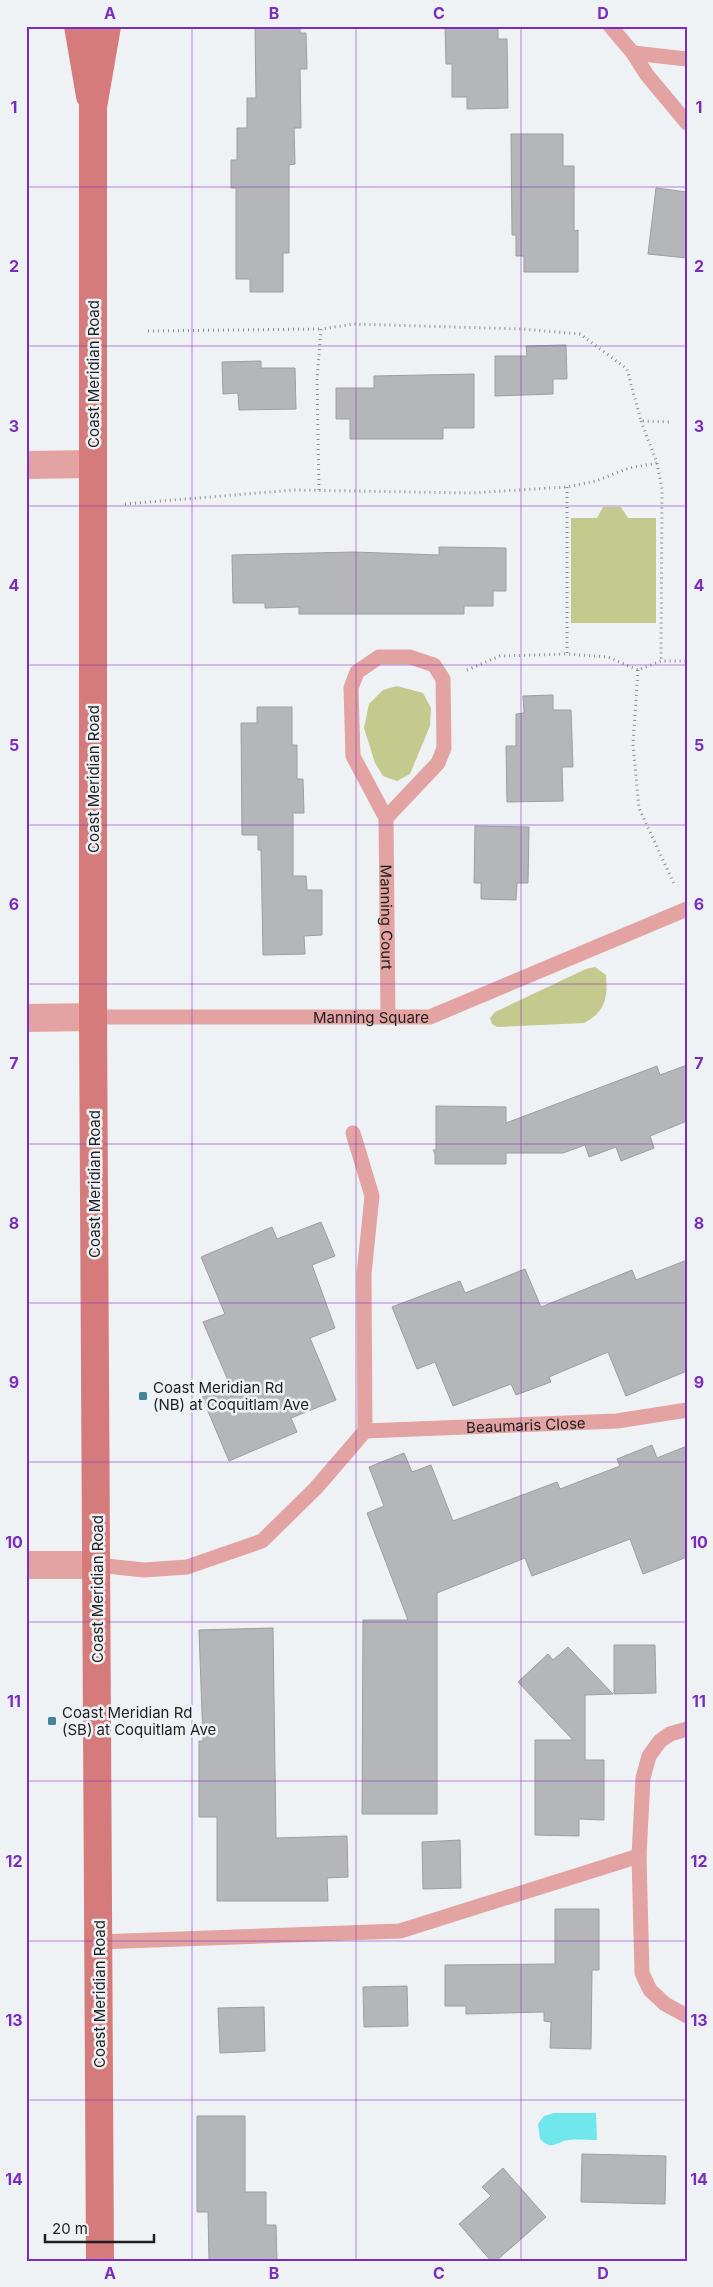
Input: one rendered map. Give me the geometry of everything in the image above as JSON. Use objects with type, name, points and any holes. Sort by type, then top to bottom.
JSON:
[{"type":"main road","name":"Coast Meridian Road","points":[[78,26],[93,107]]},
{"type":"main road","name":"Coast Meridian Road","points":[[100,2261],[93,1017],[93,107],[107,26]]},
{"type":"street","points":[[26,465],[93,464]]},
{"type":"street","points":[[26,1018],[93,1017]]},
{"type":"street","points":[[26,1565],[97,1565]]},
{"type":"lane","points":[[610,26],[687,123]]},
{"type":"lane","points":[[633,53],[687,59]]},
{"type":"lane","name":"Manning Court","points":[[388,1016],[386,818],[353,756],[351,688],[358,672],[378,658],[410,657],[434,665],[443,679]]},
{"type":"lane","points":[[386,818],[438,763],[444,748],[443,679]]},
{"type":"lane","name":"Manning Square","points":[[93,1017],[430,1016],[686,909]]},
{"type":"lane","points":[[97,1565],[144,1570],[187,1567],[262,1541],[316,1488],[365,1432],[364,1274],[372,1196],[353,1133]]},
{"type":"lane","name":"Beaumaris Close","points":[[365,1432],[617,1420],[687,1410]]},
{"type":"lane","points":[[687,1728],[670,1734],[660,1741],[648,1756],[643,1778],[639,1856],[642,1973],[650,1990],[665,2004],[687,2016]]},
{"type":"lane","points":[[98,1942],[400,1932],[639,1856]]},
{"type":"path","points":[[148,331],[321,329],[354,324],[522,329],[580,334],[627,369],[641,420],[657,463],[662,488],[661,661]]},
{"type":"path","points":[[318,490],[317,380],[321,329]]},
{"type":"path","points":[[641,420],[669,422]]},
{"type":"path","points":[[94,507],[248,493],[318,490],[471,493],[567,487],[604,479],[629,468],[657,463]]},
{"type":"path","points":[[567,487],[567,654]]},
{"type":"path","points":[[443,679],[500,656],[567,654],[608,658],[638,670],[661,661],[687,662]]},
{"type":"path","points":[[638,670],[633,744],[638,808],[686,909]]},
{"type":"green space","points":[[603,507],[621,507],[628,518],[656,518],[656,623],[571,623],[571,518],[597,518]]},
{"type":"green space","points":[[397,686],[423,693],[431,708],[430,726],[410,774],[397,781],[383,776],[375,763],[364,728],[369,704],[383,690]]},
{"type":"green space","points":[[595,967],[606,975],[604,1004],[597,1014],[584,1023],[497,1027],[492,1024],[490,1018],[495,1012],[586,969]]},
{"type":"water","points":[[554,2113],[596,2113],[597,2140],[569,2140],[548,2145],[540,2139],[538,2124],[544,2116]]},
{"type":"building","points":[[255,26],[300,26],[300,33],[306,33],[307,69],[300,69],[301,128],[294,128],[295,164],[289,165],[289,253],[283,253],[283,292],[250,292],[250,279],[236,279],[236,188],[231,188],[231,160],[237,160],[237,128],[247,128],[247,98],[256,98]]},
{"type":"building","points":[[445,26],[498,26],[498,39],[507,39],[508,108],[467,109],[467,97],[452,97],[452,64],[446,64]]},
{"type":"building","points":[[511,134],[563,134],[563,166],[574,166],[574,231],[578,230],[578,272],[524,272],[524,256],[516,256],[516,235],[512,235]]},
{"type":"building","points":[[656,188],[687,192],[687,258],[648,254]]},
{"type":"building","points":[[566,345],[567,379],[553,379],[553,394],[495,396],[495,356],[527,356],[526,346]]},
{"type":"building","points":[[261,361],[261,368],[295,368],[296,409],[239,410],[238,393],[223,394],[222,362]]},
{"type":"building","points":[[474,374],[474,428],[443,428],[443,439],[350,439],[350,419],[336,419],[336,388],[374,388],[374,376]]},
{"type":"building","points":[[439,547],[506,548],[506,591],[493,591],[493,606],[464,606],[464,614],[299,614],[299,607],[265,608],[265,603],[233,603],[232,555],[354,552],[439,555]]},
{"type":"building","points":[[553,695],[553,710],[571,710],[573,767],[562,767],[563,801],[507,802],[506,746],[516,746],[516,714],[524,713],[523,696]]},
{"type":"building","points":[[257,707],[292,707],[292,745],[297,745],[297,779],[303,779],[304,813],[293,813],[293,876],[306,876],[307,890],[322,890],[322,935],[304,936],[305,954],[263,955],[261,850],[258,850],[258,835],[242,835],[241,723],[257,723]]},
{"type":"building","points":[[475,826],[529,827],[528,883],[517,883],[516,900],[481,899],[481,883],[474,883]]},
{"type":"building","points":[[687,1065],[687,1121],[650,1136],[654,1148],[621,1161],[616,1147],[589,1157],[585,1145],[563,1153],[506,1153],[506,1164],[435,1164],[435,1153],[433,1150],[436,1150],[436,1106],[506,1107],[506,1123],[657,1066],[660,1075]]},
{"type":"building","points":[[321,1222],[335,1256],[312,1265],[335,1328],[310,1338],[336,1400],[291,1418],[297,1432],[229,1461],[202,1397],[230,1385],[203,1322],[225,1314],[201,1257],[272,1227],[277,1239]]},
{"type":"building","points":[[687,1260],[687,1371],[626,1396],[608,1352],[549,1377],[551,1382],[516,1395],[511,1384],[453,1406],[435,1362],[417,1369],[392,1307],[460,1281],[465,1293],[525,1269],[541,1307],[632,1270],[636,1280]]},
{"type":"building","points":[[652,1445],[657,1458],[687,1446],[687,1557],[643,1574],[630,1539],[532,1576],[525,1558],[437,1593],[437,1814],[362,1814],[363,1620],[408,1620],[367,1513],[384,1506],[369,1467],[404,1453],[412,1472],[431,1465],[453,1521],[557,1482],[560,1489],[620,1466],[617,1459]]},
{"type":"building","points":[[273,1628],[276,1838],[347,1836],[348,1877],[327,1878],[328,1901],[217,1901],[217,1817],[199,1817],[199,1741],[203,1741],[199,1630]]},
{"type":"building","points":[[614,1645],[655,1645],[656,1693],[614,1694]]},
{"type":"building","points":[[568,1647],[613,1694],[585,1695],[585,1760],[604,1760],[604,1820],[579,1819],[579,1836],[535,1835],[535,1740],[573,1740],[518,1682],[548,1654],[553,1660]]},
{"type":"building","points":[[460,1840],[461,1888],[423,1889],[422,1842]]},
{"type":"building","points":[[555,1909],[599,1909],[599,1970],[592,1970],[591,2049],[550,2048],[551,2022],[544,2021],[544,2012],[466,2014],[466,2006],[445,2006],[445,1965],[555,1964]]},
{"type":"building","points":[[407,1986],[408,2026],[364,2027],[363,1987]]},
{"type":"building","points":[[264,2007],[265,2051],[220,2053],[218,2008]]},
{"type":"building","points":[[197,2116],[245,2116],[245,2192],[266,2192],[266,2225],[276,2225],[277,2261],[209,2261],[208,2212],[197,2212]]},
{"type":"building","points":[[582,2154],[666,2156],[665,2204],[581,2202]]},
{"type":"building","points":[[503,2168],[546,2217],[496,2261],[491,2261],[459,2224],[491,2196],[482,2187]]},
{"type":"place","name":"Coast Meridian Rd (NB) at Coquitlam Ave","points":[[143,1396]]},
{"type":"place","name":"Coast Meridian Rd (SB) at Coquitlam Ave","points":[[52,1721]]}]
